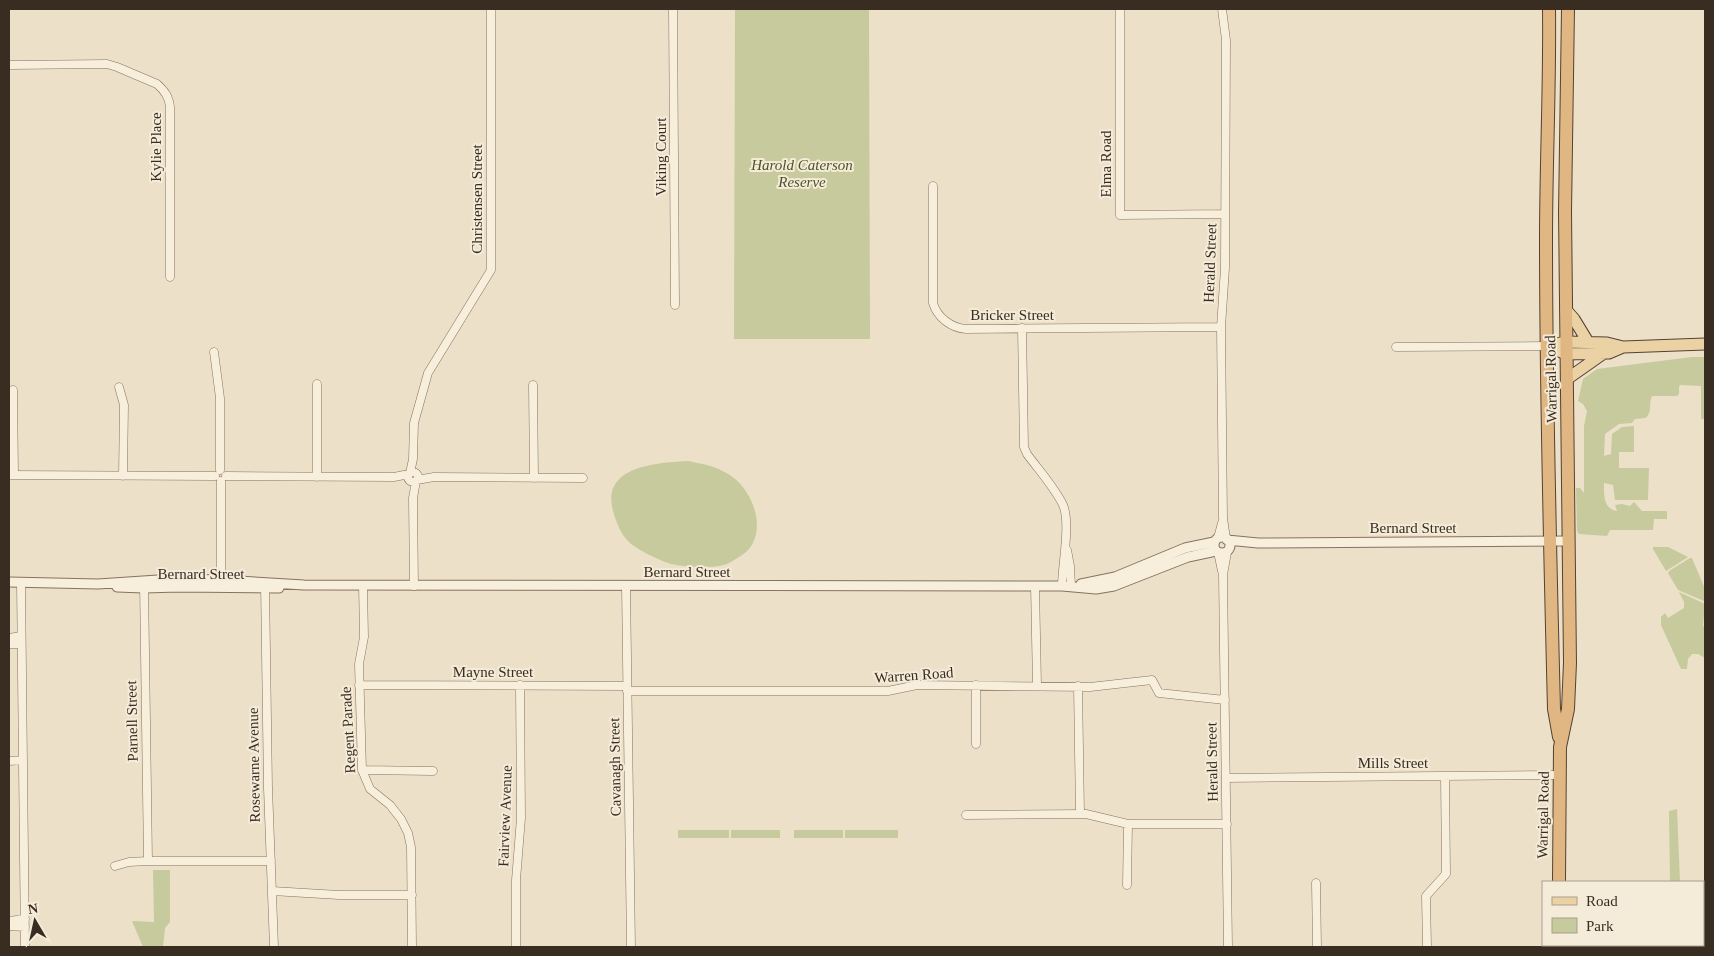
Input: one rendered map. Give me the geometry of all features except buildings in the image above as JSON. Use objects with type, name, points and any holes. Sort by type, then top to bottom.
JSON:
[{"type":"highway","name":"Warrigal Road","points":[[1549,9],[1546,214],[1547,346],[1554,709],[1560,747]]},
{"type":"highway","name":"Warrigal Road","points":[[1559,881],[1560,747],[1568,709],[1570,663],[1565,212],[1568,9]]},
{"type":"main road","points":[[1566,310],[1588,342]]},
{"type":"main road","points":[[1566,348],[1588,342],[1606,342],[1623,347],[1705,344]]},
{"type":"main road","points":[[1547,346],[1604,353],[1609,353],[1623,347]]},
{"type":"main road","points":[[1567,378],[1604,353]]},
{"type":"street","name":"Christensen Street","points":[[414,586],[414,423],[428,373],[492,270],[490,9]]},
{"type":"street","name":"Viking Court","points":[[673,9],[676,306]]},
{"type":"street","name":"Elma Road","points":[[1120,9],[1120,215],[1225,214]]},
{"type":"street","name":"Herald Street","points":[[1222,9],[1226,40],[1225,268],[1221,327],[1228,947]]},
{"type":"street","name":"Kylie Place","points":[[9,65],[113,65],[157,84],[166,94],[170,107],[170,277]]},
{"type":"street","name":"Bricker Street","points":[[933,186],[933,299],[935,311],[951,324],[960,328],[1221,327]]},
{"type":"street","points":[[1022,328],[1024,447],[1063,505],[1066,515],[1066,546],[1062,566],[1067,586]]},
{"type":"street","points":[[1396,347],[1547,346]]},
{"type":"street","points":[[214,352],[220,398],[221,583]]},
{"type":"street","points":[[316,384],[317,476]]},
{"type":"street","points":[[533,385],[534,478]]},
{"type":"street","points":[[119,387],[124,405],[123,476]]},
{"type":"street","points":[[13,390],[11,475],[583,478]]},
{"type":"street","name":"Bernard Street","points":[[9,582],[144,585],[221,583],[414,586],[1067,586],[1115,577],[1135,570],[1169,553],[1185,548],[1258,543],[1568,541]]},
{"type":"street","points":[[21,582],[25,947]]},
{"type":"street","name":"Parnell Street","points":[[144,585],[148,861]]},
{"type":"street","name":"Rosewarne Avenue","points":[[265,585],[268,788],[274,947]]},
{"type":"street","name":"Regent Parade","points":[[364,585],[364,640],[359,659],[362,770],[370,789],[397,813],[408,833],[411,847],[412,947]]},
{"type":"street","name":"Cavanagh Street","points":[[626,586],[630,947]]},
{"type":"street","points":[[1035,586],[1037,685]]},
{"type":"street","points":[[9,638],[21,640]]},
{"type":"street","points":[[9,644],[21,640]]},
{"type":"street","name":"Warren Road","points":[[627,689],[888,691],[917,685],[1090,687],[1152,680],[1159,693],[1225,700]]},
{"type":"street","name":"Mayne Street","points":[[359,685],[520,685],[627,689]]},
{"type":"street","name":"Fairview Avenue","points":[[516,947],[516,880],[521,818],[520,685]]},
{"type":"street","points":[[976,685],[976,744]]},
{"type":"street","points":[[1078,686],[1080,814]]},
{"type":"street","points":[[9,761],[23,760]]},
{"type":"street","points":[[362,770],[433,771]]},
{"type":"street","name":"Mills Street","points":[[1226,778],[1559,775]]},
{"type":"street","points":[[1427,947],[1426,896],[1446,874],[1445,776]]},
{"type":"street","points":[[966,815],[1080,814],[1128,824],[1226,824]]},
{"type":"street","points":[[1128,824],[1128,885]]},
{"type":"street","points":[[115,866],[136,861],[271,861]]},
{"type":"street","points":[[1316,883],[1317,947]]},
{"type":"street","points":[[272,891],[339,895],[412,895]]},
{"type":"street","points":[[9,920],[25,923]]},
{"type":"street","points":[[9,926],[25,923]]},
{"type":"green space","name":"Harold Caterson Reserve","points":[[735,9],[869,9],[870,339],[734,339]]},
{"type":"green space","points":[[1705,357],[1705,419],[1701,419],[1701,386],[1680,385],[1677,396],[1652,396],[1646,418],[1635,419],[1632,423],[1619,424],[1605,434],[1604,456],[1611,454],[1612,434],[1622,427],[1634,426],[1634,452],[1619,452],[1619,468],[1649,468],[1648,500],[1615,500],[1613,485],[1604,483],[1604,496],[1609,507],[1617,511],[1615,505],[1630,506],[1634,502],[1642,511],[1667,511],[1667,519],[1654,519],[1653,530],[1610,530],[1607,536],[1579,534],[1577,531],[1576,488],[1580,488],[1584,493],[1584,426],[1587,411],[1583,404],[1578,401],[1583,379],[1597,369]]},
{"type":"green space","points":[[688,461],[712,466],[729,474],[741,484],[752,502],[757,521],[754,541],[745,553],[725,565],[693,567],[671,564],[661,560],[631,544],[615,519],[612,496],[615,484],[624,475],[648,466]]},
{"type":"green space","points":[[1653,547],[1668,547],[1688,557],[1666,571]]},
{"type":"green space","points":[[1692,558],[1705,589],[1704,601],[1678,590],[1668,573]]},
{"type":"green space","points":[[1679,592],[1705,604],[1703,626],[1705,627],[1705,658],[1698,654],[1692,654],[1688,659],[1687,669],[1681,669],[1661,625],[1661,617],[1665,613],[1668,618],[1684,608],[1684,602]]},
{"type":"green space","points":[[1677,809],[1680,881],[1670,881],[1669,811]]},
{"type":"green space","points":[[678,830],[729,830],[729,838],[678,838]]},
{"type":"green space","points":[[731,830],[780,830],[780,838],[731,838]]},
{"type":"green space","points":[[794,830],[843,830],[843,838],[794,838]]},
{"type":"green space","points":[[845,830],[898,830],[898,838],[845,838]]},
{"type":"green space","points":[[153,870],[170,870],[170,922],[165,928],[163,947],[143,947],[132,921],[154,922]]}]
